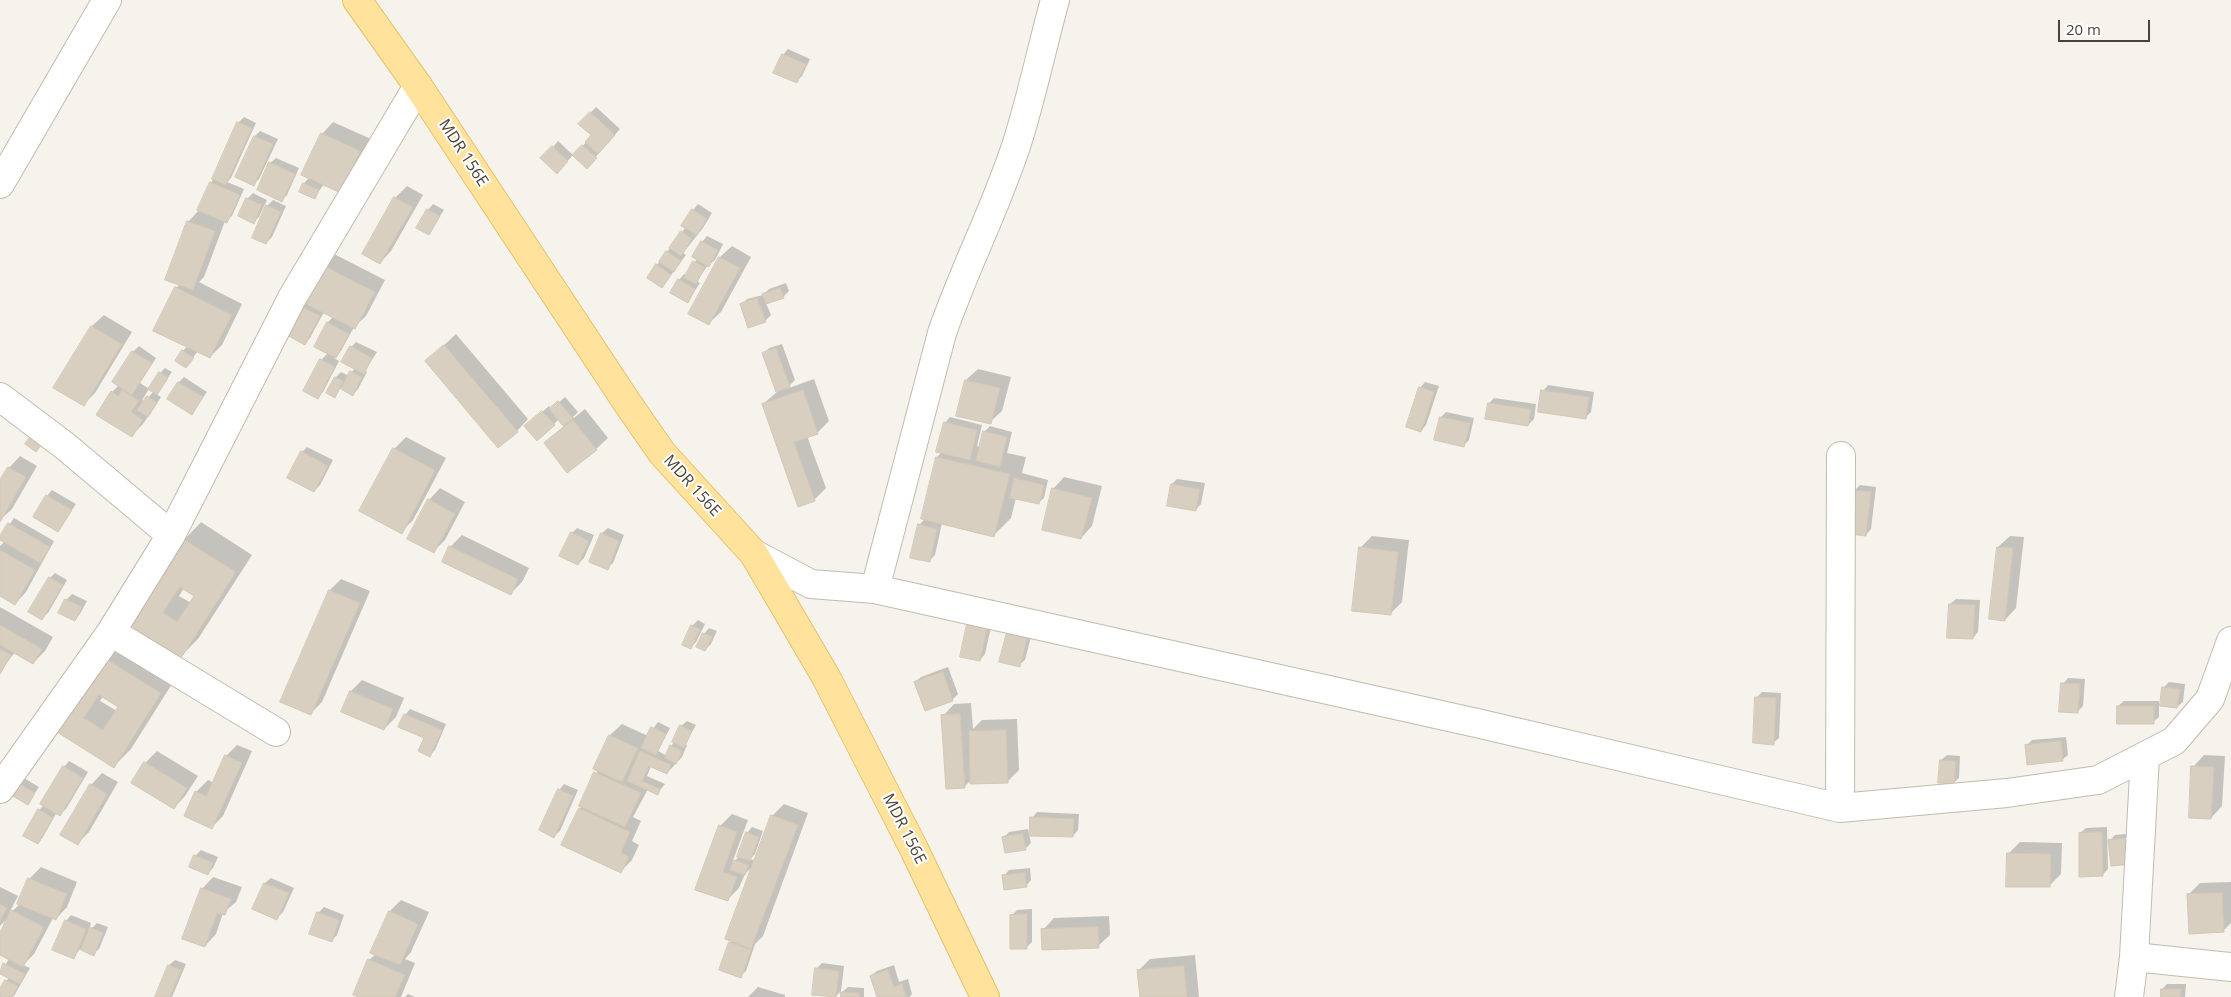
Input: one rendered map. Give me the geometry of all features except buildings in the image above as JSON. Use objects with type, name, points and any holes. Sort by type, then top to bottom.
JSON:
[{"type":"main road","name":"MDR 156E","points":[[357,0],[418,86],[662,453],[754,554],[830,686],[914,849],[984,997]]},
{"type":"street","points":[[0,184],[107,0]]},
{"type":"street","points":[[875,589],[942,333],[954,299],[992,213],[1018,142],[1055,0]]},
{"type":"street","points":[[0,789],[111,632],[170,535],[292,298],[418,86]]},
{"type":"street","points":[[0,397],[65,446],[170,535]]},
{"type":"street","points":[[1840,456],[1840,808]]},
{"type":"street","points":[[754,554],[811,584],[875,589],[1482,724],[1840,808],[2007,793],[2098,780],[2174,741],[2210,698],[2231,641]]},
{"type":"street","points":[[111,632],[276,732]]},
{"type":"street","points":[[2129,997],[2134,958],[2145,756]]},
{"type":"street","points":[[2134,958],[2231,967]]}]
